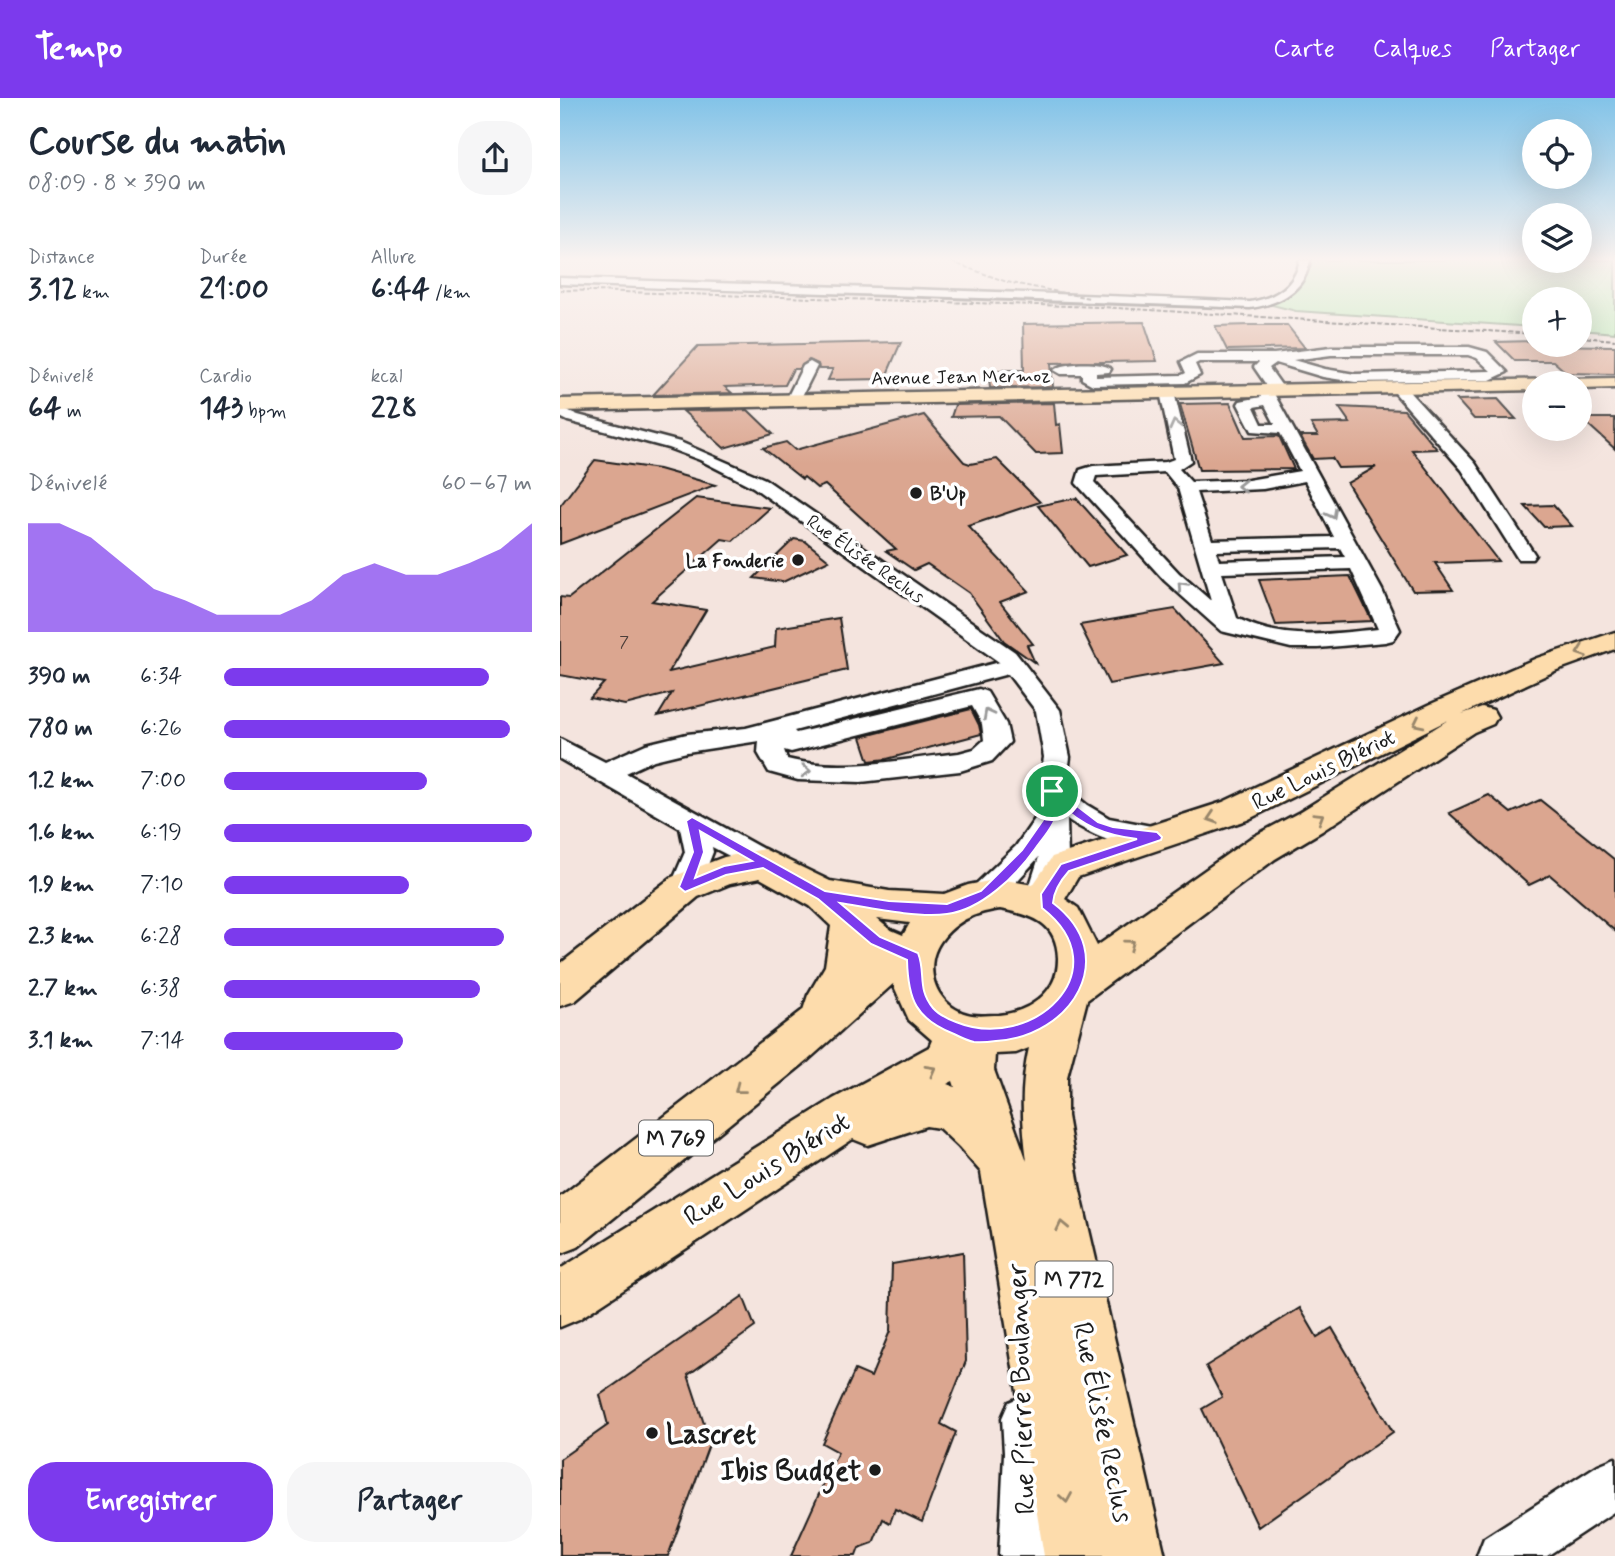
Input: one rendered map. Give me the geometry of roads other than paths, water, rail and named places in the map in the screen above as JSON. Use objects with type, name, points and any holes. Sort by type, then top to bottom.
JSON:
[{"type":"main road","name":"Avenue Jean Mermoz","points":[[560,405],[1167,392],[1270,393],[1396,386],[1615,383]]},
{"type":"main road","name":"Rue Louis Blériot","points":[[1043,903],[1065,867],[1236,811],[1547,664],[1615,640]]},
{"type":"main road","name":"Rue Louis Blériot","points":[[1071,992],[1262,849],[1310,822],[1463,725],[1615,662]]},
{"type":"main road","points":[[560,988],[685,887],[724,871],[764,863],[837,907],[876,941],[913,957]]},
{"type":"main road","points":[[837,907],[947,909],[985,895],[1014,894],[1043,903],[1061,916],[1073,930],[1079,947],[1080,966],[1071,992],[1036,1026],[1016,1034],[963,1032],[928,1013],[920,1001],[912,977],[913,957],[926,930],[947,909]]},
{"type":"main road","points":[[793,1046],[833,995],[846,966],[837,907]]},
{"type":"main road","name":"M 769","points":[[560,1229],[793,1046],[874,974],[889,965],[913,957]]},
{"type":"main road","name":"Rue Élisée Reclus","points":[[1071,992],[1053,1040],[1045,1077],[1044,1115],[1055,1191],[1133,1556]]},
{"type":"main road","name":"Rue Louis Blériot","points":[[560,1300],[617,1261],[849,1115],[945,1062],[963,1032]]},
{"type":"main road","name":"Rue Élisée Reclus","points":[[963,1032],[972,1070],[1004,1166],[1076,1556]]},
{"type":"main road","points":[[617,1261],[696,1221],[872,1119],[926,1104],[949,1107],[976,1130],[1004,1166]]},
{"type":"street","points":[[1061,370],[1092,369],[1087,376],[1093,381],[1105,382],[1185,379],[1193,375],[1188,362],[1197,358],[1275,358],[1331,351],[1469,351],[1482,355],[1500,372],[1490,376],[1355,378],[1323,373],[1275,358]]},
{"type":"street","points":[[1191,367],[1261,367],[1275,358]]},
{"type":"street","points":[[793,400],[810,366]]},
{"type":"street","points":[[1167,392],[1183,461],[1169,467],[1093,471],[1086,474],[1084,479],[1198,603],[1230,626],[1258,636],[1307,642],[1385,635],[1389,630],[1387,619],[1285,429],[1261,367]]},
{"type":"street","points":[[1396,386],[1469,467],[1525,555]]},
{"type":"street","name":"Rue Élisée Reclus","points":[[560,411],[573,418],[674,445],[706,457],[759,483],[1007,657],[1048,710],[1057,757],[1053,802],[1054,858],[1043,903]]},
{"type":"street","points":[[1169,467],[1186,487],[1230,626]]},
{"type":"street","points":[[1186,487],[1252,486],[1283,482],[1309,474]]},
{"type":"street","points":[[1204,546],[1347,542]]},
{"type":"street","points":[[1210,567],[1358,563]]},
{"type":"street","points":[[606,772],[646,753],[777,727],[1013,665]]},
{"type":"street","points":[[979,697],[994,724],[997,742],[983,755],[960,762],[861,773],[798,771],[778,766],[771,753],[777,727],[791,744],[979,697]]},
{"type":"street","points":[[560,748],[764,863]]},
{"type":"street","points":[[1053,802],[1094,825],[1112,831],[1157,837]]},
{"type":"street","name":"Rue Élisée Reclus","points":[[985,895],[1026,854],[1053,802]]},
{"type":"street","points":[[685,887],[699,852],[692,821]]},
{"type":"street","name":"Rue Pierre Boulanger","points":[[1014,1223],[1028,1453],[1024,1556]]},
{"type":"street","points":[[1502,1556],[1615,1482]]},
{"type":"railway","points":[[1439,328],[1522,333]]},
{"type":"railway","points":[[1592,338],[1615,340]]},
{"type":"place","name":"B'Up","points":[[916,493]]},
{"type":"place","name":"La Fonderie","points":[[798,560]]},
{"type":"place","name":"Lascret","points":[[652,1433]]},
{"type":"place","name":"Ibis Budget","points":[[875,1470]]}]
